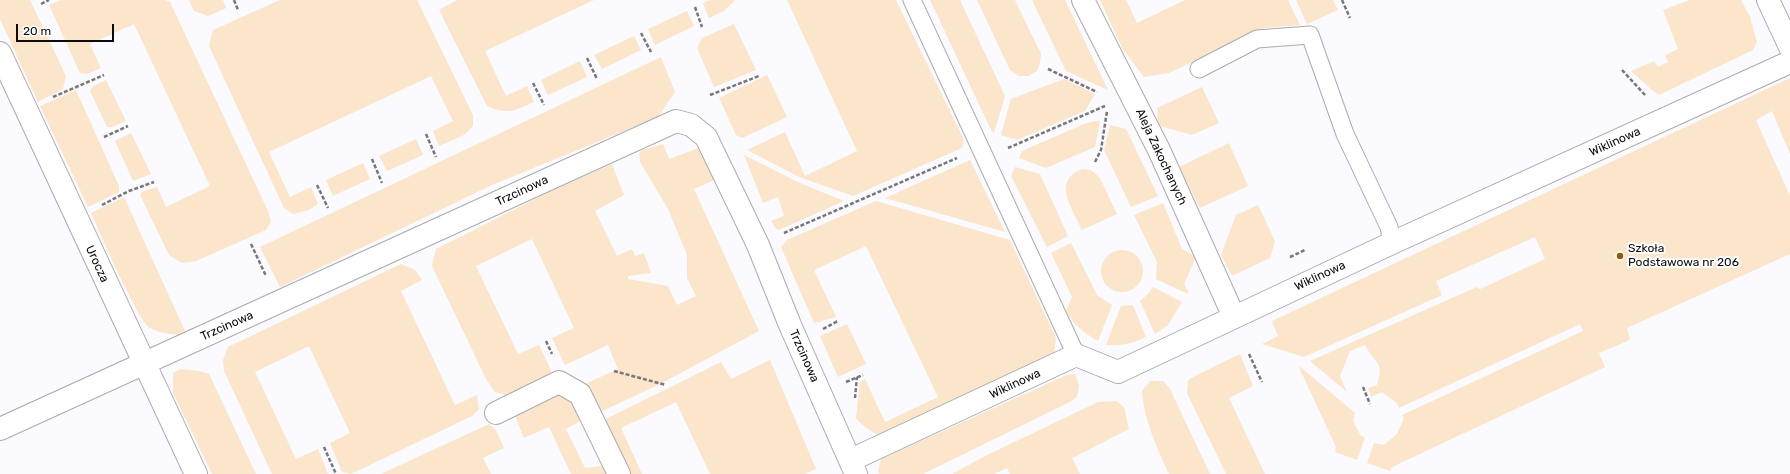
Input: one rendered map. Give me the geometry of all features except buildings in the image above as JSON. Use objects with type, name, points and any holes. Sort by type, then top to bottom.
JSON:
[{"type":"street","name":"Aleja Zakochanych","points":[[1083,0],[1159,150],[1234,317]]},
{"type":"street","points":[[1768,0],[1790,47]]},
{"type":"street","name":"Urocza","points":[[0,53],[143,364],[196,474]]},
{"type":"street","name":"Wiklinowa","points":[[853,467],[1076,355],[1118,372],[1392,242],[1790,62]]},
{"type":"street","name":"Trzcinowa","points":[[0,429],[676,121],[691,125],[706,137],[758,245],[790,325],[853,467]]},
{"type":"street","points":[[496,414],[559,382],[580,394],[620,474]]},
{"type":"lane","points":[[912,0],[1076,355]]},
{"type":"lane","points":[[1199,69],[1257,39],[1310,36],[1345,134],[1389,227],[1392,242]]},
{"type":"path","points":[[41,4],[49,0]]},
{"type":"path","points":[[234,0],[238,10]]},
{"type":"path","points":[[1342,0],[1350,18]]},
{"type":"path","points":[[695,7],[702,27]]},
{"type":"path","points":[[641,33],[651,52]]},
{"type":"path","points":[[587,58],[597,79]]},
{"type":"path","points":[[1048,69],[1100,93]]},
{"type":"path","points":[[1622,70],[1644,94],[1647,100]]},
{"type":"path","points":[[46,100],[104,75]]},
{"type":"path","points":[[710,95],[759,76]]},
{"type":"path","points":[[533,83],[544,105]]},
{"type":"path","points":[[1095,162],[1101,150],[1108,105],[1104,99]]},
{"type":"path","points":[[758,245],[967,153],[984,154],[1015,146],[1108,105]]},
{"type":"path","points":[[104,137],[128,126]]},
{"type":"path","points":[[426,134],[436,157]]},
{"type":"path","points":[[372,159],[382,183]]},
{"type":"path","points":[[96,208],[129,191],[154,182]]},
{"type":"path","points":[[317,185],[328,208]]},
{"type":"path","points":[[251,244],[279,302]]},
{"type":"path","points":[[821,330],[838,321]]},
{"type":"path","points":[[1249,354],[1262,382]]},
{"type":"path","points":[[614,371],[666,385]]},
{"type":"path","points":[[845,382],[862,375]]},
{"type":"path","points":[[1363,387],[1370,404]]},
{"type":"path","points":[[324,446],[336,474]]},
{"type":"shaded area","points":[[0,0],[30,0],[66,76],[63,89],[38,102],[0,19]]},
{"type":"shaded area","points":[[61,0],[165,0],[170,2],[268,211],[271,222],[266,230],[196,261],[182,263],[169,255],[140,195],[142,192],[157,187],[166,207],[210,186],[134,24],[90,44],[101,68],[87,74],[80,73],[49,5]]},
{"type":"shaded area","points":[[189,0],[223,0],[226,8],[208,16],[194,11]]},
{"type":"shaded area","points":[[280,0],[417,0],[473,115],[473,126],[464,135],[439,146],[433,131],[453,121],[431,76],[269,152],[290,197],[311,187],[318,204],[309,210],[293,214],[284,208],[209,46],[213,30]]},
{"type":"shaded area","points":[[457,0],[594,0],[485,51],[506,96],[527,86],[534,102],[516,110],[506,111],[487,106],[439,10]]},
{"type":"shaded area","points":[[710,0],[735,0],[724,11],[709,18],[703,3]]},
{"type":"shaded area","points":[[787,0],[896,0],[964,140],[962,148],[853,196],[799,177],[747,150],[785,132],[805,176],[857,151]]},
{"type":"shaded area","points":[[930,0],[960,0],[1005,96],[994,133],[992,132]]},
{"type":"shaded area","points":[[977,0],[1015,0],[1041,54],[1037,71],[1028,76],[1019,76],[1010,70]]},
{"type":"shaded area","points":[[1032,0],[1065,0],[1108,90],[1066,71]]},
{"type":"shaded area","points":[[1100,0],[1126,0],[1137,23],[1185,0],[1288,0],[1300,25],[1264,28],[1169,73],[1144,77],[1122,48]]},
{"type":"shaded area","points":[[1296,0],[1333,0],[1338,10],[1307,24]]},
{"type":"shaded area","points":[[1690,0],[1741,0],[1750,17],[1757,42],[1753,50],[1659,95],[1631,71],[1654,61],[1658,67],[1668,62],[1665,55],[1678,49],[1663,10]]},
{"type":"shaded area","points":[[687,11],[694,26],[655,45],[648,29]]},
{"type":"shaded area","points":[[734,24],[756,70],[714,87],[697,48],[702,38]]},
{"type":"shaded area","points":[[634,36],[641,50],[602,69],[594,55]]},
{"type":"shaded area","points":[[661,57],[675,92],[658,117],[492,185],[280,287],[260,247]]},
{"type":"shaded area","points":[[580,61],[587,77],[548,95],[541,80]]},
{"type":"shaded area","points":[[767,75],[787,117],[742,138],[736,135],[719,98]]},
{"type":"shaded area","points":[[1790,78],[1790,154],[1772,111],[1756,120],[1790,196],[1790,254],[1627,328],[1630,340],[1599,353],[1605,367],[1392,467],[1390,471],[1367,463],[1374,443],[1384,445],[1397,434],[1404,418],[1402,415],[1583,331],[1580,324],[1399,408],[1397,403],[1382,392],[1371,397],[1368,388],[1377,385],[1380,371],[1378,364],[1365,345],[1350,351],[1340,376],[1347,392],[1310,361],[1477,287],[1480,289],[1545,259],[1535,237],[1436,281],[1442,295],[1304,357],[1262,344],[1278,336],[1272,321]]},
{"type":"shaded area","points":[[1064,79],[1095,94],[1085,111],[1017,140],[1001,135],[1011,99]]},
{"type":"shaded area","points":[[106,80],[126,121],[112,127],[107,127],[90,91],[93,86]]},
{"type":"shaded area","points":[[1202,87],[1219,123],[1192,135],[1160,126],[1157,108]]},
{"type":"shaded area","points":[[76,90],[119,186],[119,192],[88,207],[40,106]]},
{"type":"shaded area","points":[[1100,121],[1095,147],[1046,168],[1019,158],[1022,151],[1084,124]]},
{"type":"shaded area","points":[[1110,125],[1126,129],[1158,196],[1131,207],[1104,150]]},
{"type":"shaded area","points":[[131,133],[151,174],[133,181],[115,141]]},
{"type":"shaded area","points":[[416,139],[423,155],[387,171],[379,156]]},
{"type":"shaded area","points":[[1229,143],[1248,186],[1200,208],[1179,167]]},
{"type":"shaded area","points":[[663,144],[669,159],[699,148],[708,159],[717,179],[694,189],[759,331],[660,384],[598,413],[580,386],[618,369],[608,345],[565,365],[552,338],[574,328],[532,239],[476,266],[518,354],[539,345],[551,370],[547,380],[511,397],[495,392],[486,379],[432,266],[436,249],[551,191],[612,164],[624,195],[595,211],[617,256],[632,249],[635,256],[644,253],[651,273],[628,276],[628,279],[668,286],[677,305],[696,296],[687,278],[687,255],[668,209],[640,162],[639,153],[642,150]]},
{"type":"shaded area","points":[[744,155],[800,183],[844,201],[779,230],[776,229],[771,221],[784,216],[778,197],[763,203]]},
{"type":"shaded area","points":[[970,160],[1005,232],[885,198]]},
{"type":"shaded area","points":[[363,163],[370,179],[333,196],[326,180]]},
{"type":"shaded area","points":[[1015,167],[1040,174],[1068,236],[1047,247],[1011,176]]},
{"type":"shaded area","points":[[1082,169],[1091,170],[1100,178],[1117,214],[1082,230],[1070,205],[1066,188],[1068,181],[1073,174]]},
{"type":"shaded area","points":[[124,197],[185,331],[180,335],[157,331],[150,328],[144,322],[119,275],[91,213]]},
{"type":"shaded area","points":[[876,201],[1010,240],[1056,338],[1054,354],[881,436],[861,424],[856,418],[860,382],[865,379],[885,422],[938,397],[866,246],[814,270],[836,317],[814,323],[781,247],[787,240]]},
{"type":"shaded area","points":[[1163,203],[1182,249],[1193,255],[1195,259],[1184,284],[1188,294],[1156,279],[1157,262],[1134,215]]},
{"type":"shaded area","points":[[1258,205],[1275,241],[1270,258],[1232,276],[1221,255],[1236,215]]},
{"type":"shaded area","points":[[1071,243],[1097,295],[1112,305],[1098,341],[1080,328],[1066,311],[1072,297],[1051,253]]},
{"type":"shaded area","points":[[1122,250],[1137,256],[1143,271],[1137,286],[1122,292],[1107,286],[1101,271],[1107,256]]},
{"type":"shaded area","points":[[401,264],[415,270],[422,280],[401,291],[455,405],[477,395],[479,409],[472,416],[351,474],[342,472],[330,443],[350,433],[309,346],[255,372],[296,459],[318,449],[328,474],[272,474],[224,371],[223,360],[228,347]]},
{"type":"shaded area","points":[[1153,287],[1182,302],[1168,325],[1155,334],[1140,301]]},
{"type":"shaded area","points":[[1133,305],[1146,337],[1126,344],[1106,345],[1121,306]]},
{"type":"shaded area","points":[[847,324],[866,364],[838,377],[820,336]]},
{"type":"shaded area","points":[[1240,354],[1253,386],[1229,398],[1265,474],[1226,474],[1187,393],[1188,380]]},
{"type":"shaded area","points":[[770,360],[816,469],[805,474],[710,474],[676,402],[621,428],[642,474],[627,474],[602,421],[721,362],[731,379]]},
{"type":"shaded area","points":[[1298,365],[1355,413],[1353,421],[1361,436],[1365,437],[1357,460],[1335,452],[1336,447]]},
{"type":"shaded area","points":[[181,369],[209,374],[256,474],[212,474],[173,393],[173,373]]},
{"type":"shaded area","points":[[1075,374],[1079,386],[1077,397],[1072,401],[923,474],[879,474],[878,471],[881,459],[1067,375]]},
{"type":"shaded area","points":[[1150,381],[1163,381],[1170,389],[1210,474],[1169,474],[1145,413],[1142,391]]},
{"type":"shaded area","points":[[555,393],[566,396],[580,406],[582,420],[566,429],[585,468],[603,466],[610,469],[613,474],[571,474],[549,427],[524,438],[513,411]]},
{"type":"shaded area","points":[[1116,401],[1124,407],[1129,429],[1072,458],[1080,474],[1010,474],[1007,468],[994,474],[952,474],[985,456],[1098,402]]},
{"type":"shaded area","points":[[489,424],[496,430],[504,448],[483,458],[491,474],[381,474]]},
{"type":"place","name":"Szkoła Podstawowa nr 206","points":[[1620,256]]}]
